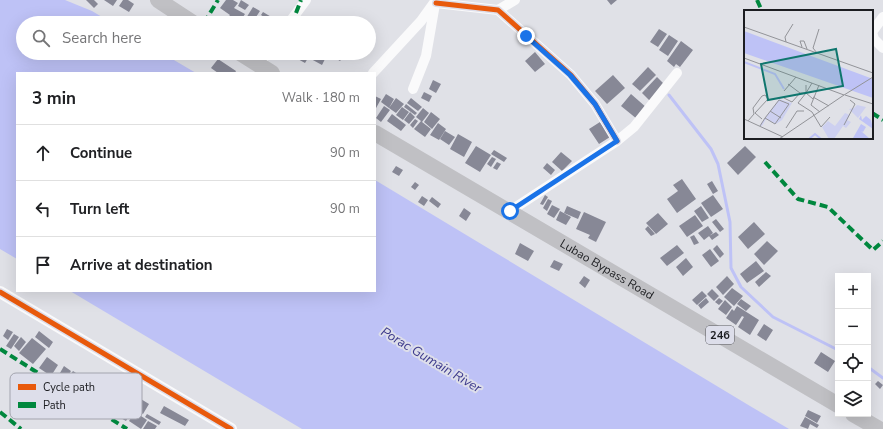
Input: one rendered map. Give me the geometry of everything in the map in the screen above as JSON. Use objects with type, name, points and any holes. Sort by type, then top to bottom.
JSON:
[{"type":"highway","points":[[158,0],[182,16]]},
{"type":"highway","points":[[257,60],[266,64]]},
{"type":"highway","name":"Lubao Bypass Road","points":[[376,134],[835,403]]},
{"type":"highway","points":[[858,417],[879,429]]},
{"type":"street","points":[[294,16],[306,0]]},
{"type":"street","points":[[498,10],[514,0]]},
{"type":"street","points":[[437,1],[498,10],[570,75],[595,104],[617,141]]},
{"type":"street","points":[[374,72],[437,1]]},
{"type":"street","points":[[413,89],[426,56],[437,1]]},
{"type":"street","points":[[873,31],[883,17]]},
{"type":"street","points":[[873,36],[874,39],[883,48]]},
{"type":"street","points":[[510,211],[617,141],[634,127],[677,73]]},
{"type":"street","points":[[0,292],[134,373]]},
{"type":"street","points":[[142,378],[221,426],[231,429]]},
{"type":"water","points":[[0,0],[65,0],[100,16],[16,16],[16,60],[174,60],[194,72],[16,72],[16,258],[0,249]]},
{"type":"water","name":"Porac Gumain River","points":[[376,181],[789,429],[302,429],[72,292],[376,292]]},
{"type":"building","points":[[86,0],[94,0],[98,4],[94,8]]},
{"type":"building","points":[[104,0],[117,0],[113,6]]},
{"type":"building","points":[[123,0],[128,0],[134,4],[129,12],[119,6]]},
{"type":"building","points":[[226,0],[233,0],[238,3],[234,8],[245,14],[244,16],[229,16],[230,15],[220,8]]},
{"type":"building","points":[[241,0],[249,5],[245,10],[238,6]]},
{"type":"building","points":[[607,0],[617,0],[611,5]]},
{"type":"building","points":[[253,7],[260,11],[257,16],[247,16]]},
{"type":"building","points":[[263,12],[270,16],[262,16],[261,15]]},
{"type":"building","points":[[659,29],[667,34],[658,47],[650,42]]},
{"type":"building","points":[[669,35],[678,41],[668,56],[659,50]]},
{"type":"building","points":[[681,41],[693,50],[680,67],[676,64],[674,67],[667,61]]},
{"type":"building","points":[[535,52],[545,64],[535,72],[525,61]]},
{"type":"building","points":[[217,60],[220,60],[236,71],[217,72],[211,68]]},
{"type":"building","points":[[300,60],[307,60],[305,63]]},
{"type":"building","points":[[313,60],[324,60],[322,65]]},
{"type":"building","points":[[648,67],[656,75],[640,91],[632,84]]},
{"type":"building","points":[[613,75],[625,88],[607,104],[595,91]]},
{"type":"building","points":[[657,77],[665,85],[650,101],[642,93]]},
{"type":"building","points":[[433,80],[441,84],[436,93],[429,89]]},
{"type":"building","points":[[424,92],[432,96],[429,102],[421,98]]},
{"type":"building","points":[[386,94],[394,99],[389,108],[381,102]]},
{"type":"building","points":[[631,94],[647,108],[637,119],[621,106]]},
{"type":"building","points":[[376,96],[381,99],[376,108]]},
{"type":"building","points":[[396,98],[404,104],[396,113],[389,108]]},
{"type":"building","points":[[411,98],[422,107],[418,111],[407,103]]},
{"type":"building","points":[[406,104],[417,113],[415,115],[404,107]]},
{"type":"building","points":[[384,106],[390,110],[381,122],[376,118]]},
{"type":"building","points":[[402,107],[409,112],[403,120],[396,115]]},
{"type":"building","points":[[423,108],[429,113],[422,122],[431,129],[425,137],[414,129],[421,121],[416,117]]},
{"type":"building","points":[[410,112],[415,117],[409,124],[404,120]]},
{"type":"building","points":[[431,112],[440,119],[432,129],[424,122]]},
{"type":"building","points":[[392,114],[406,125],[401,131],[387,121]]},
{"type":"building","points":[[415,119],[418,121],[413,128],[410,125]]},
{"type":"building","points":[[600,122],[610,137],[599,144],[589,129]]},
{"type":"building","points":[[438,123],[446,129],[439,140],[430,135]]},
{"type":"building","points":[[445,131],[455,137],[449,145],[440,139]]},
{"type":"building","points":[[458,134],[472,142],[464,157],[450,149]]},
{"type":"building","points":[[476,146],[491,155],[480,172],[465,163]]},
{"type":"building","points":[[745,146],[756,157],[738,175],[727,163]]},
{"type":"building","points":[[494,150],[507,158],[504,162],[491,154]]},
{"type":"building","points":[[561,152],[572,161],[562,171],[552,162]]},
{"type":"building","points":[[492,157],[496,159],[491,167],[487,164]]},
{"type":"building","points":[[497,162],[501,164],[497,170],[493,168]]},
{"type":"building","points":[[547,163],[555,170],[551,175],[543,168]]},
{"type":"building","points":[[396,166],[403,170],[399,176],[392,172]]},
{"type":"building","points":[[682,179],[696,199],[677,213],[667,199],[678,191],[673,185]]},
{"type":"building","points":[[712,181],[718,191],[713,194],[707,184]]},
{"type":"building","points":[[415,182],[419,185],[415,190],[411,187]]},
{"type":"building","points":[[545,195],[548,197],[543,205],[540,204]]},
{"type":"building","points":[[713,195],[723,209],[711,217],[701,203]]},
{"type":"building","points":[[422,196],[428,200],[424,206],[418,202]]},
{"type":"building","points":[[432,197],[441,204],[438,208],[429,201]]},
{"type":"building","points":[[548,199],[552,201],[547,211],[543,208]]},
{"type":"building","points":[[552,205],[560,209],[554,218],[547,214]]},
{"type":"building","points":[[567,206],[581,212],[578,219],[564,213]]},
{"type":"building","points":[[701,206],[709,218],[702,222],[694,211]]},
{"type":"building","points":[[464,208],[471,213],[466,221],[459,216]]},
{"type":"building","points":[[560,211],[571,217],[566,225],[556,220]]},
{"type":"building","points":[[584,212],[606,222],[596,242],[588,238],[590,235],[576,229]]},
{"type":"building","points":[[658,213],[668,224],[656,234],[646,223]]},
{"type":"building","points":[[695,215],[703,226],[687,237],[679,226]]},
{"type":"building","points":[[716,219],[724,229],[720,232],[712,222]]},
{"type":"building","points":[[754,222],[765,234],[748,249],[738,237]]},
{"type":"building","points":[[648,226],[655,234],[651,236],[645,229]]},
{"type":"building","points":[[708,226],[713,233],[704,240],[698,233]]},
{"type":"building","points":[[716,232],[719,235],[712,240],[709,236]]},
{"type":"building","points":[[694,235],[699,243],[694,245],[690,237]]},
{"type":"building","points":[[767,241],[778,251],[764,265],[754,254]]},
{"type":"building","points":[[520,243],[534,251],[528,261],[515,254]]},
{"type":"building","points":[[677,245],[684,253],[667,266],[660,258]]},
{"type":"building","points":[[717,245],[724,254],[720,258],[713,249]]},
{"type":"building","points":[[710,249],[719,261],[711,267],[702,255]]},
{"type":"building","points":[[686,258],[693,267],[683,276],[676,267]]},
{"type":"building","points":[[554,260],[563,264],[559,271],[550,267]]},
{"type":"building","points":[[756,261],[764,271],[747,283],[740,274]]},
{"type":"building","points":[[766,272],[771,276],[759,287],[755,282]]},
{"type":"building","points":[[584,276],[590,280],[585,288],[579,283]]},
{"type":"building","points":[[727,276],[734,284],[723,295],[716,287]]},
{"type":"building","points":[[732,288],[743,296],[734,306],[724,297]]},
{"type":"building","points":[[712,289],[719,296],[714,301],[707,294]]},
{"type":"building","points":[[702,291],[707,296],[697,305],[692,300]]},
{"type":"building","points":[[706,298],[709,302],[701,309],[698,305]]},
{"type":"building","points":[[719,298],[723,301],[719,305],[715,302]]},
{"type":"building","points":[[741,299],[751,306],[746,311],[737,304]]},
{"type":"building","points":[[725,300],[732,307],[726,315],[718,309]]},
{"type":"building","points":[[737,306],[759,320],[750,335],[738,327],[744,317],[742,316],[736,325],[726,318],[732,309],[734,311]]},
{"type":"building","points":[[764,324],[773,330],[766,341],[757,335]]},
{"type":"building","points":[[7,329],[13,332],[8,340],[3,336]]},
{"type":"building","points":[[39,331],[53,342],[49,348],[35,337]]},
{"type":"building","points":[[14,334],[19,337],[11,349],[6,346]]},
{"type":"building","points":[[21,337],[26,342],[19,351],[14,346]]},
{"type":"building","points":[[32,338],[46,349],[33,364],[19,353]]},
{"type":"building","points":[[821,352],[835,361],[828,372],[814,363]]},
{"type":"building","points":[[47,357],[58,365],[53,373],[46,373],[39,368]]},
{"type":"building","points":[[64,366],[71,371],[70,373],[60,373]]},
{"type":"building","points":[[878,381],[883,385],[880,389],[875,384]]},
{"type":"building","points":[[142,400],[149,404],[142,413]]},
{"type":"building","points":[[164,406],[189,420],[185,426],[160,413]]},
{"type":"building","points":[[808,410],[821,416],[817,423],[805,416]]},
{"type":"building","points":[[147,414],[161,422],[159,425],[145,417]]},
{"type":"building","points":[[142,417],[147,420],[141,429],[129,421],[130,419],[142,419]]},
{"type":"building","points":[[805,417],[819,425],[817,428],[810,424],[808,429],[800,426]]},
{"type":"building","points":[[148,421],[157,426],[155,429],[143,429]]},
{"type":"waterway","points":[[669,95],[711,149],[718,164],[730,222],[731,268],[741,287],[773,317],[835,348]]},
{"type":"waterway","points":[[871,369],[883,378]]},
{"type":"marked path","points":[[208,16],[218,0]]},
{"type":"marked path","points":[[296,13],[301,0]]},
{"type":"marked path","points":[[757,0],[762,10]]},
{"type":"marked path","points":[[873,114],[883,120]]},
{"type":"marked path","points":[[765,162],[798,199],[828,207],[873,250],[883,241]]},
{"type":"marked path","points":[[0,349],[38,373]]},
{"type":"marked path","points":[[0,412],[21,429]]},
{"type":"marked path","points":[[111,419],[127,429]]},
{"type":"cycle path","points":[[436,3],[498,10],[571,75],[595,104],[617,141]]},
{"type":"cycle path","points":[[0,292],[137,373]]},
{"type":"cycle path","points":[[142,376],[231,429]]},
{"type":"route","points":[[510,211],[617,141],[595,104],[570,75],[526,36]]}]
